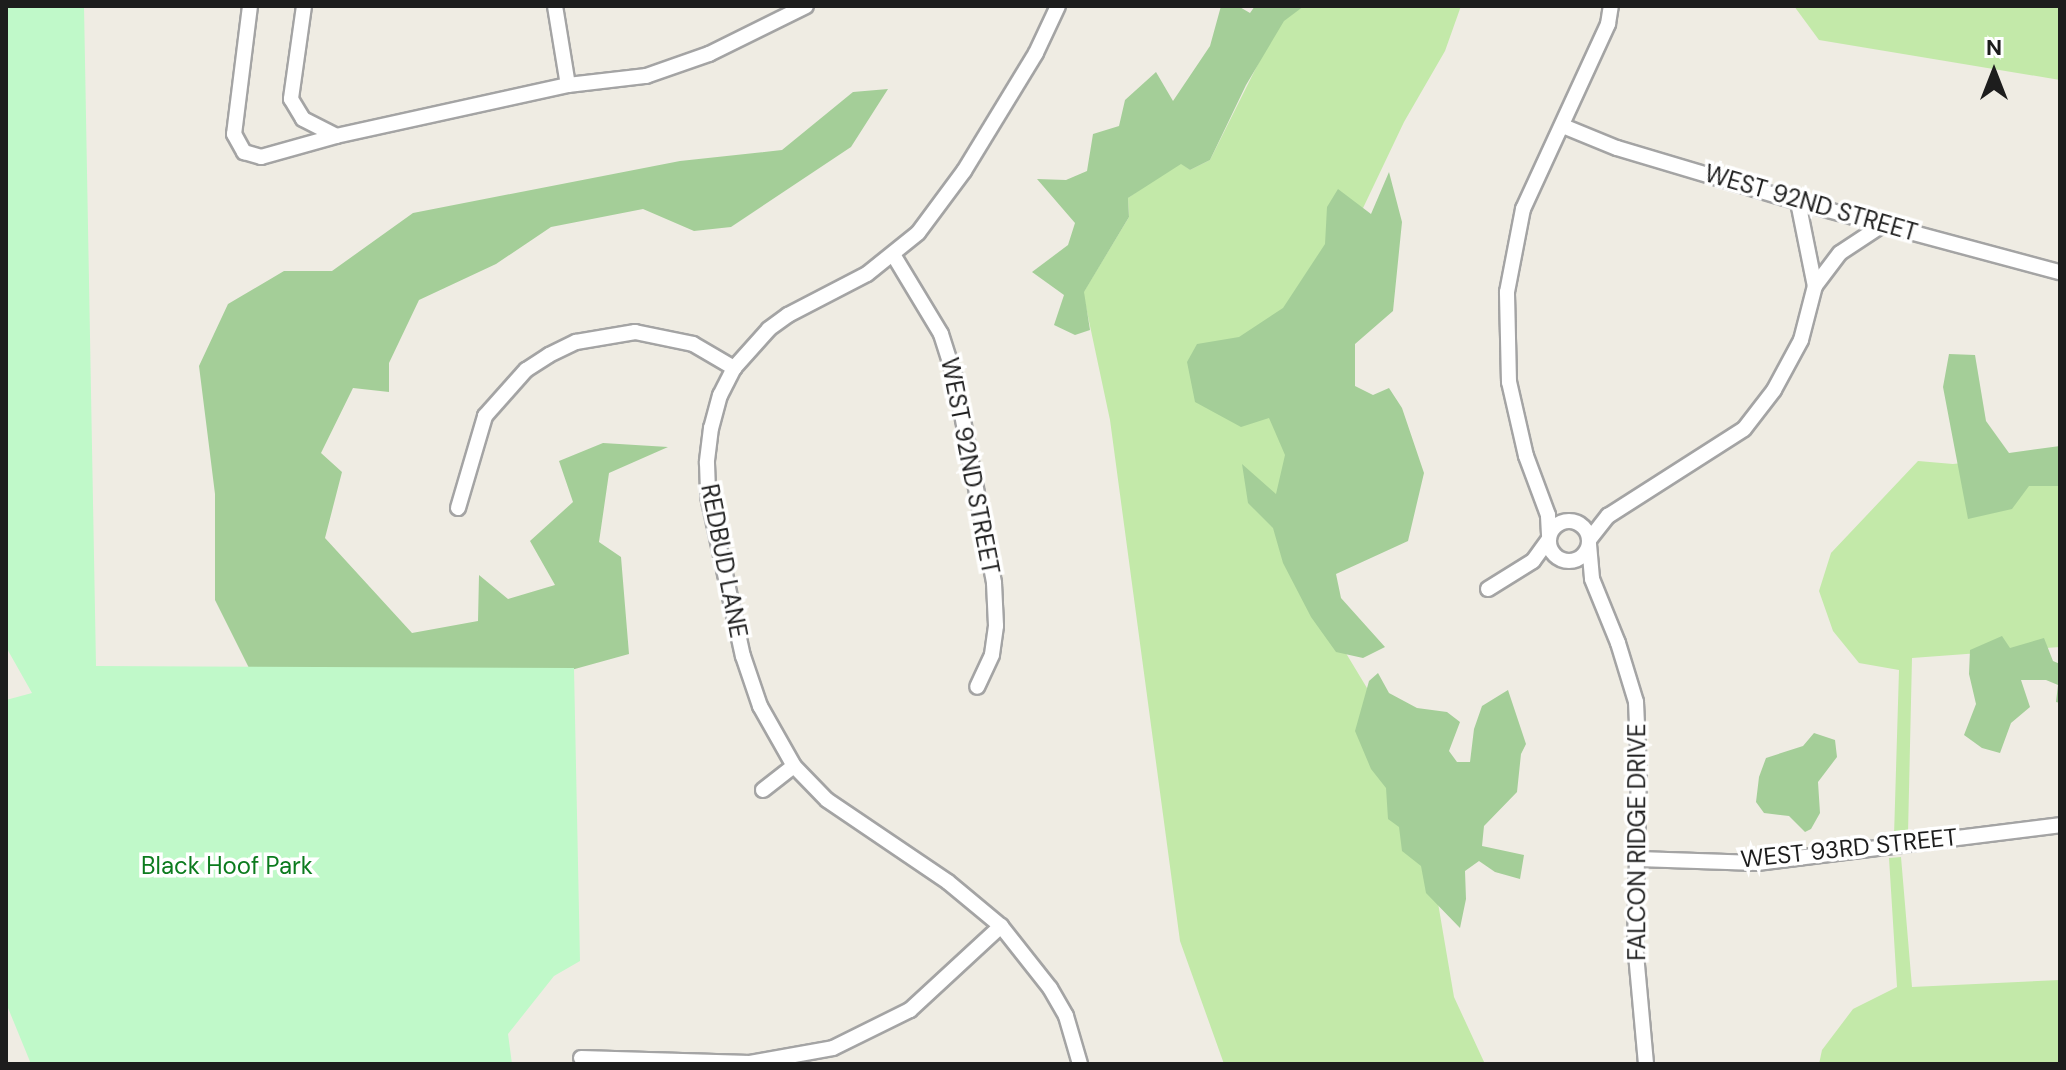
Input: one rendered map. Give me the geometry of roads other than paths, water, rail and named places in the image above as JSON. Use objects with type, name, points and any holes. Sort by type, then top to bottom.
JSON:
[{"type":"street","points":[[250,6],[234,134],[244,152],[261,157],[336,136],[568,85],[646,76],[677,66],[806,6]]},
{"type":"street","points":[[304,6],[291,99],[303,119],[336,136]]},
{"type":"street","points":[[555,6],[568,85]]},
{"type":"street","name":"REDBUD LANE","points":[[1058,6],[1036,53],[958,181],[918,233],[894,256],[843,288],[788,315],[769,329],[734,368],[720,395],[711,428],[708,496],[750,682],[771,729],[794,766],[827,800],[948,882],[1001,926],[1050,988],[1066,1016],[1080,1064]]},
{"type":"street","points":[[1592,579],[1561,560],[1550,548],[1540,490],[1526,456],[1509,382],[1507,292],[1523,209],[1608,24],[1611,6]]},
{"type":"street","name":"WEST 92ND STREET","points":[[1563,126],[1617,148],[1798,202],[2060,272]]},
{"type":"street","points":[[1798,202],[1815,286]]},
{"type":"street","points":[[1533,561],[1583,556],[1608,516],[1744,429],[1774,390],[1801,340],[1815,286],[1840,253],[1881,226]]},
{"type":"street","name":"WEST 92ND STREET","points":[[894,256],[941,334],[955,378],[994,583],[996,626],[992,655],[977,687]]},
{"type":"street","points":[[458,508],[485,416],[526,370],[549,355],[576,342],[635,332],[693,344],[734,368]]},
{"type":"street","points":[[1540,490],[1587,531],[1589,542]]},
{"type":"street","points":[[1488,589],[1533,561],[1557,524],[1608,516]]},
{"type":"street","name":"FALCON RIDGE DRIVE","points":[[1589,542],[1592,579],[1618,643],[1636,702],[1638,859],[1635,943],[1646,1064]]},
{"type":"street","points":[[763,790],[794,766]]},
{"type":"street","name":"WEST 93RD STREET","points":[[1638,859],[1757,863],[2060,825]]},
{"type":"street","points":[[581,1058],[750,1063],[833,1048],[910,1010],[1001,926]]},
{"type":"park label","name":"Black Hoof Park","points":[[227,866]]}]
